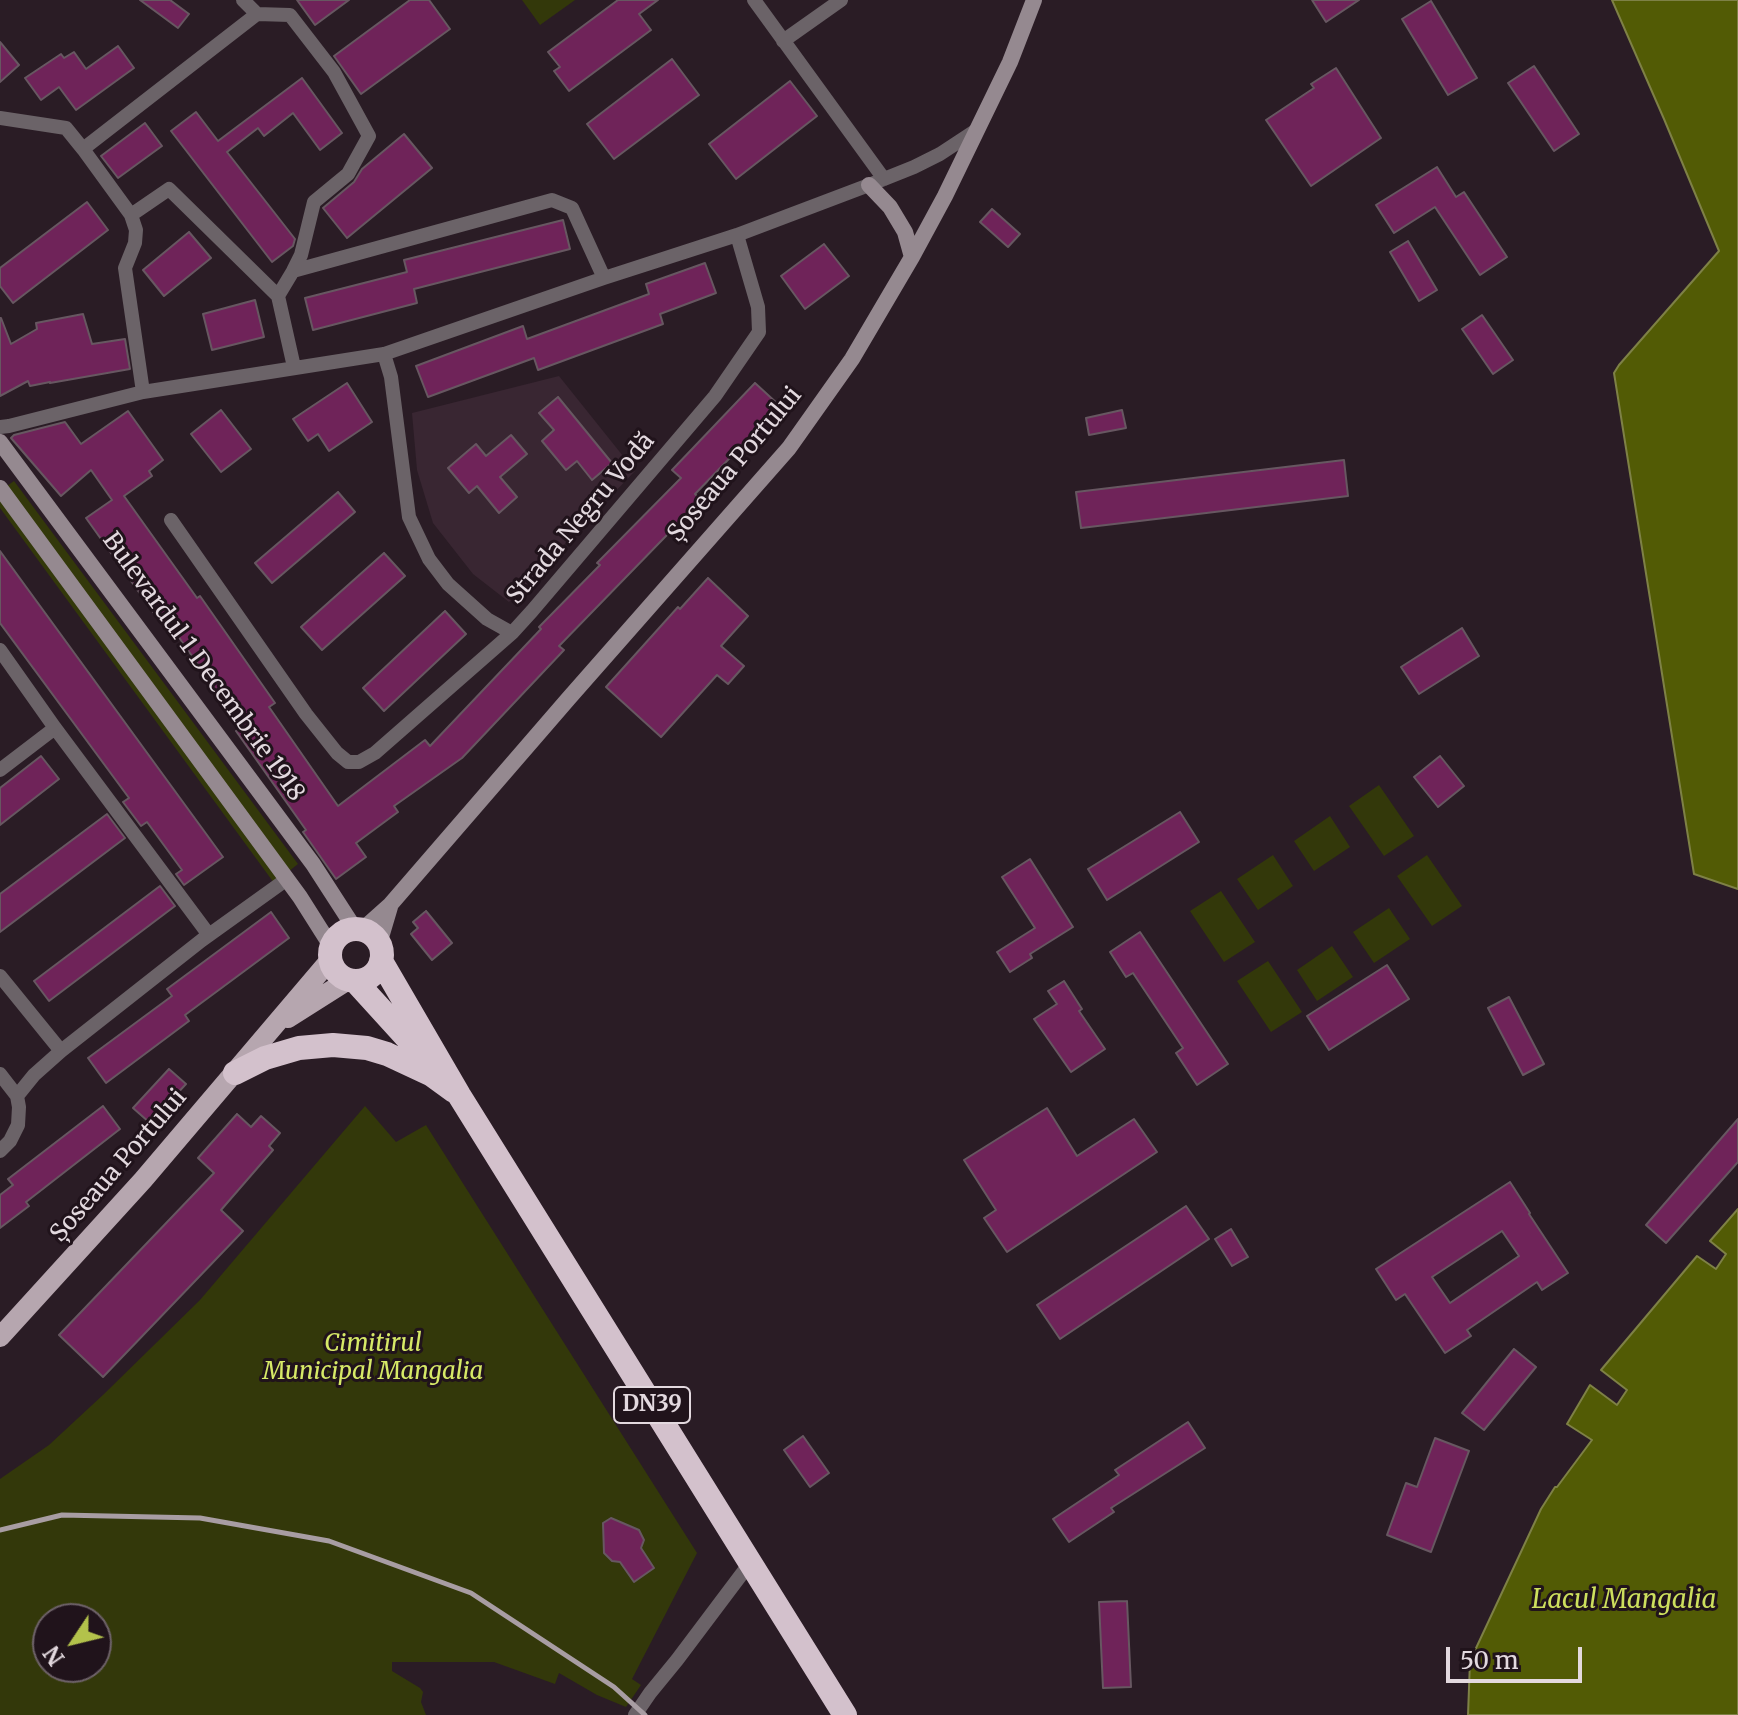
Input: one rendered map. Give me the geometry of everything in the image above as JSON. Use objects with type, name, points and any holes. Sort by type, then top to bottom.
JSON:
[{"type":"highway","points":[[340,934],[369,941],[378,969],[372,976],[352,981],[336,973],[330,953],[340,934]]},
{"type":"highway","name":"Bulevardul 1 Decembrie 1918","points":[[369,941],[459,1095],[845,1715]]},
{"type":"highway","name":"Bulevardul 1 Decembrie 1918","points":[[352,981],[459,1095]]},
{"type":"highway","points":[[235,1073],[265,1058],[299,1048],[333,1045],[367,1048],[432,1075],[459,1095]]},
{"type":"main road","points":[[275,1027],[330,953]]},
{"type":"main road","points":[[275,1027],[352,981]]},
{"type":"main road","name":"Șoseaua Portului","points":[[0,1337],[143,1180],[275,1027]]},
{"type":"street","points":[[243,0],[257,14]]},
{"type":"street","points":[[754,0],[876,182],[905,232],[912,257]]},
{"type":"street","points":[[783,41],[841,0]]},
{"type":"street","name":"Șoseaua Portului","points":[[369,941],[390,905],[789,448],[852,359],[945,196],[1010,62],[1034,0]]},
{"type":"street","points":[[83,149],[257,14],[290,15],[334,72],[369,136],[348,174],[314,202],[301,255],[278,296]]},
{"type":"street","points":[[0,118],[66,128],[131,215],[136,230],[135,243],[125,268],[143,392]]},
{"type":"street","points":[[0,427],[143,392],[384,354],[737,235],[940,154],[978,129]]},
{"type":"street","points":[[131,215],[169,189],[278,296],[294,367]]},
{"type":"street","points":[[293,271],[552,200],[572,208],[604,278]]},
{"type":"street","name":"Strada Negru Vodă","points":[[384,354],[393,392],[409,517],[429,559],[448,584],[487,619],[512,633],[715,396],[759,332],[758,307],[737,235]]},
{"type":"street","name":"Bulevardul 1 Decembrie 1918","points":[[0,442],[369,941]]},
{"type":"street","points":[[0,489],[312,914],[330,953]]},
{"type":"street","points":[[171,520],[306,714],[348,762],[359,762],[375,753],[512,633]]},
{"type":"street","points":[[0,650],[209,935]]},
{"type":"street","points":[[0,770],[55,728]]},
{"type":"street","points":[[17,1096],[34,1075],[61,1051],[209,935],[287,879]]},
{"type":"street","points":[[0,976],[61,1051]]},
{"type":"street","points":[[0,1074],[17,1096],[19,1107],[18,1125],[10,1141],[0,1151]]},
{"type":"street","points":[[635,1715],[750,1563]]},
{"type":"shaded area","points":[[559,376],[635,471],[509,602],[473,574],[433,523],[417,470],[412,413]]},
{"type":"green space","points":[[522,0],[575,0],[540,25]]},
{"type":"green space","points":[[14,481],[298,864],[274,883],[0,508],[0,491]]},
{"type":"green space","points":[[1379,785],[1414,836],[1384,856],[1349,806]]},
{"type":"green space","points":[[1330,816],[1350,847],[1314,871],[1294,841]]},
{"type":"green space","points":[[1273,855],[1293,886],[1258,910],[1237,879]]},
{"type":"green space","points":[[1427,855],[1462,906],[1432,926],[1397,876]]},
{"type":"green space","points":[[1221,891],[1255,942],[1224,962],[1190,911]]},
{"type":"green space","points":[[1389,908],[1410,939],[1374,963],[1353,932]]},
{"type":"green space","points":[[1332,946],[1353,977],[1317,1001],[1297,970]]},
{"type":"green space","points":[[1268,961],[1302,1012],[1271,1032],[1237,981]]},
{"type":"green space","name":"Cimitirul Municipal Mangalia","points":[[365,1106],[396,1142],[426,1125],[697,1553],[632,1679],[641,1685],[626,1707],[597,1695],[559,1673],[555,1684],[494,1662],[392,1662],[392,1671],[423,1692],[421,1702],[426,1715],[0,1715],[0,1479],[49,1445],[200,1300]]},
{"type":"water","points":[[1612,0],[1738,0],[1738,889],[1694,874],[1614,373],[1719,251]]},
{"type":"water","name":"Lacul Mangalia","points":[[1738,1209],[1738,1715],[1468,1715],[1470,1661],[1541,1509],[1592,1440],[1567,1424],[1590,1385],[1617,1405],[1627,1390],[1601,1370],[1697,1256],[1716,1269],[1726,1254],[1710,1241]]},
{"type":"building","points":[[140,0],[170,0],[189,14],[178,28]]},
{"type":"building","points":[[297,0],[349,0],[315,25]]},
{"type":"building","points":[[410,0],[429,0],[450,29],[361,94],[334,56]]},
{"type":"building","points":[[618,0],[658,0],[639,14],[651,30],[569,91],[554,71],[560,67],[548,52]]},
{"type":"building","points":[[1312,0],[1359,0],[1326,22]]},
{"type":"building","points":[[1431,1],[1477,78],[1448,95],[1402,19]]},
{"type":"building","points":[[0,42],[19,65],[0,82]]},
{"type":"building","points":[[118,46],[134,68],[76,110],[59,87],[41,100],[25,78],[61,54],[64,58],[74,52],[86,69]]},
{"type":"building","points":[[672,59],[699,95],[614,159],[587,124]]},
{"type":"building","points":[[1534,66],[1579,134],[1554,151],[1508,83]]},
{"type":"building","points":[[1336,68],[1381,138],[1311,186],[1266,120],[1314,88],[1311,84]]},
{"type":"building","points":[[302,78],[342,133],[320,150],[293,113],[264,136],[258,128],[227,152],[295,239],[293,246],[272,262],[171,131],[196,112],[218,141]]},
{"type":"building","points":[[790,81],[817,116],[736,179],[709,144]]},
{"type":"building","points":[[145,123],[162,146],[118,178],[101,156]]},
{"type":"building","points":[[404,134],[432,168],[347,238],[323,208],[354,182],[362,169]]},
{"type":"building","points":[[1437,167],[1456,197],[1464,192],[1507,257],[1480,275],[1435,207],[1394,233],[1376,205]]},
{"type":"building","points":[[87,202],[108,230],[13,303],[0,286],[0,268]]},
{"type":"building","points":[[992,209],[1020,234],[1008,247],[980,222]]},
{"type":"building","points":[[563,220],[570,249],[414,289],[417,303],[313,330],[305,298],[407,272],[404,260]]},
{"type":"building","points":[[189,232],[211,258],[164,296],[143,270]]},
{"type":"building","points":[[1408,241],[1437,290],[1419,301],[1390,252]]},
{"type":"building","points":[[824,244],[849,276],[805,309],[781,276]]},
{"type":"building","points":[[705,263],[716,293],[660,314],[663,324],[538,370],[534,358],[428,397],[416,366],[523,326],[527,339],[649,294],[646,284]]},
{"type":"building","points":[[255,300],[264,337],[212,350],[203,314]]},
{"type":"building","points":[[83,314],[92,344],[125,339],[130,369],[30,386],[28,381],[0,396],[0,318],[11,344],[37,329],[36,323]]},
{"type":"building","points":[[1482,315],[1513,360],[1493,374],[1462,329]]},
{"type":"building","points":[[347,383],[372,422],[329,451],[318,434],[308,441],[293,419]]},
{"type":"building","points":[[755,383],[780,406],[695,494],[701,500],[559,646],[564,650],[462,758],[394,806],[398,812],[356,843],[366,857],[336,879],[303,832],[306,830],[236,731],[242,727],[166,619],[161,623],[86,518],[112,500],[91,470],[61,496],[11,438],[65,422],[81,444],[128,411],[163,460],[149,471],[152,476],[124,496],[197,598],[200,596],[275,703],[269,707],[338,806],[425,740],[430,746],[600,565],[597,563],[681,478],[672,470]]},
{"type":"building","points":[[558,397],[612,463],[592,480],[577,461],[566,470],[542,441],[554,430],[539,413]]},
{"type":"building","points":[[221,410],[251,449],[221,472],[191,434]]},
{"type":"building","points":[[1122,410],[1126,428],[1089,435],[1086,418]]},
{"type":"building","points":[[511,435],[527,454],[500,477],[517,497],[499,513],[477,486],[469,493],[448,468],[476,444],[486,456]]},
{"type":"building","points":[[1344,460],[1348,496],[1081,528],[1076,492]]},
{"type":"building","points":[[338,492],[355,512],[272,583],[255,563]]},
{"type":"building","points":[[0,551],[223,857],[184,885],[176,874],[182,870],[147,822],[141,826],[123,802],[129,798],[0,623]]},
{"type":"building","points":[[384,553],[405,576],[322,650],[301,627]]},
{"type":"building","points":[[708,578],[748,616],[721,646],[744,666],[728,684],[717,675],[661,737],[606,687]]},
{"type":"building","points":[[445,611],[466,634],[384,711],[363,688]]},
{"type":"building","points":[[1462,628],[1479,656],[1419,694],[1401,667]]},
{"type":"building","points":[[41,756],[59,779],[0,825],[0,788]]},
{"type":"building","points":[[1440,756],[1464,786],[1438,807],[1414,777]]},
{"type":"building","points":[[1180,812],[1199,842],[1107,900],[1088,869]]},
{"type":"building","points":[[107,814],[125,838],[0,932],[0,894]]},
{"type":"building","points":[[1030,859],[1073,927],[1030,954],[1032,958],[1010,972],[997,952],[1035,928],[1002,877]]},
{"type":"building","points":[[160,886],[175,906],[49,1001],[34,981]]},
{"type":"building","points":[[426,911],[452,943],[432,960],[411,934],[418,928],[413,922]]},
{"type":"building","points":[[271,912],[289,938],[185,1015],[189,1021],[106,1083],[88,1058],[172,996],[167,989]]},
{"type":"building","points":[[1140,932],[1228,1064],[1197,1085],[1176,1053],[1183,1048],[1133,973],[1126,977],[1110,952]]},
{"type":"building","points":[[1387,965],[1409,999],[1329,1050],[1307,1016]]},
{"type":"building","points":[[1064,981],[1082,1009],[1079,1011],[1105,1049],[1071,1072],[1034,1019],[1057,1004],[1048,991]]},
{"type":"building","points":[[1509,997],[1544,1064],[1523,1075],[1488,1008]]},
{"type":"building","points":[[169,1069],[186,1084],[150,1123],[133,1108]]},
{"type":"building","points":[[103,1106],[120,1129],[26,1202],[29,1206],[0,1228],[0,1195],[13,1185],[8,1179]]},
{"type":"building","points":[[1047,1108],[1077,1156],[1134,1119],[1157,1152],[1007,1252],[984,1218],[996,1210],[964,1160]]},
{"type":"building","points":[[237,1114],[251,1127],[261,1116],[280,1133],[269,1146],[273,1150],[221,1210],[243,1231],[103,1377],[59,1335],[214,1173],[198,1158]]},
{"type":"building","points":[[1738,1119],[1738,1162],[1666,1243],[1646,1225]]},
{"type":"building","points":[[1510,1182],[1568,1273],[1542,1290],[1537,1282],[1467,1330],[1471,1336],[1445,1353],[1405,1294],[1396,1300],[1376,1269]],"holes":[[[1502,1231],[1519,1256],[1450,1303],[1432,1277]]]},
{"type":"building","points":[[1186,1206],[1209,1239],[1060,1339],[1037,1305]]},
{"type":"building","points":[[1231,1229],[1248,1257],[1232,1266],[1215,1239]]},
{"type":"building","points":[[1514,1349],[1536,1367],[1484,1430],[1462,1413]]},
{"type":"building","points":[[1188,1422],[1205,1448],[1111,1508],[1114,1512],[1069,1542],[1053,1519],[1119,1475],[1115,1470]]},
{"type":"building","points":[[803,1436],[829,1473],[810,1487],[784,1450]]},
{"type":"building","points":[[1435,1438],[1469,1451],[1431,1552],[1387,1535],[1406,1483],[1417,1487]]},
{"type":"building","points":[[611,1518],[639,1530],[644,1540],[641,1548],[654,1568],[634,1582],[620,1562],[612,1561],[604,1553],[603,1523]]},
{"type":"building","points":[[1127,1601],[1131,1687],[1103,1688],[1099,1602]]},
{"type":"railway","points":[[0,1530],[62,1515],[200,1518],[329,1541],[471,1593],[614,1687],[645,1715]]}]
